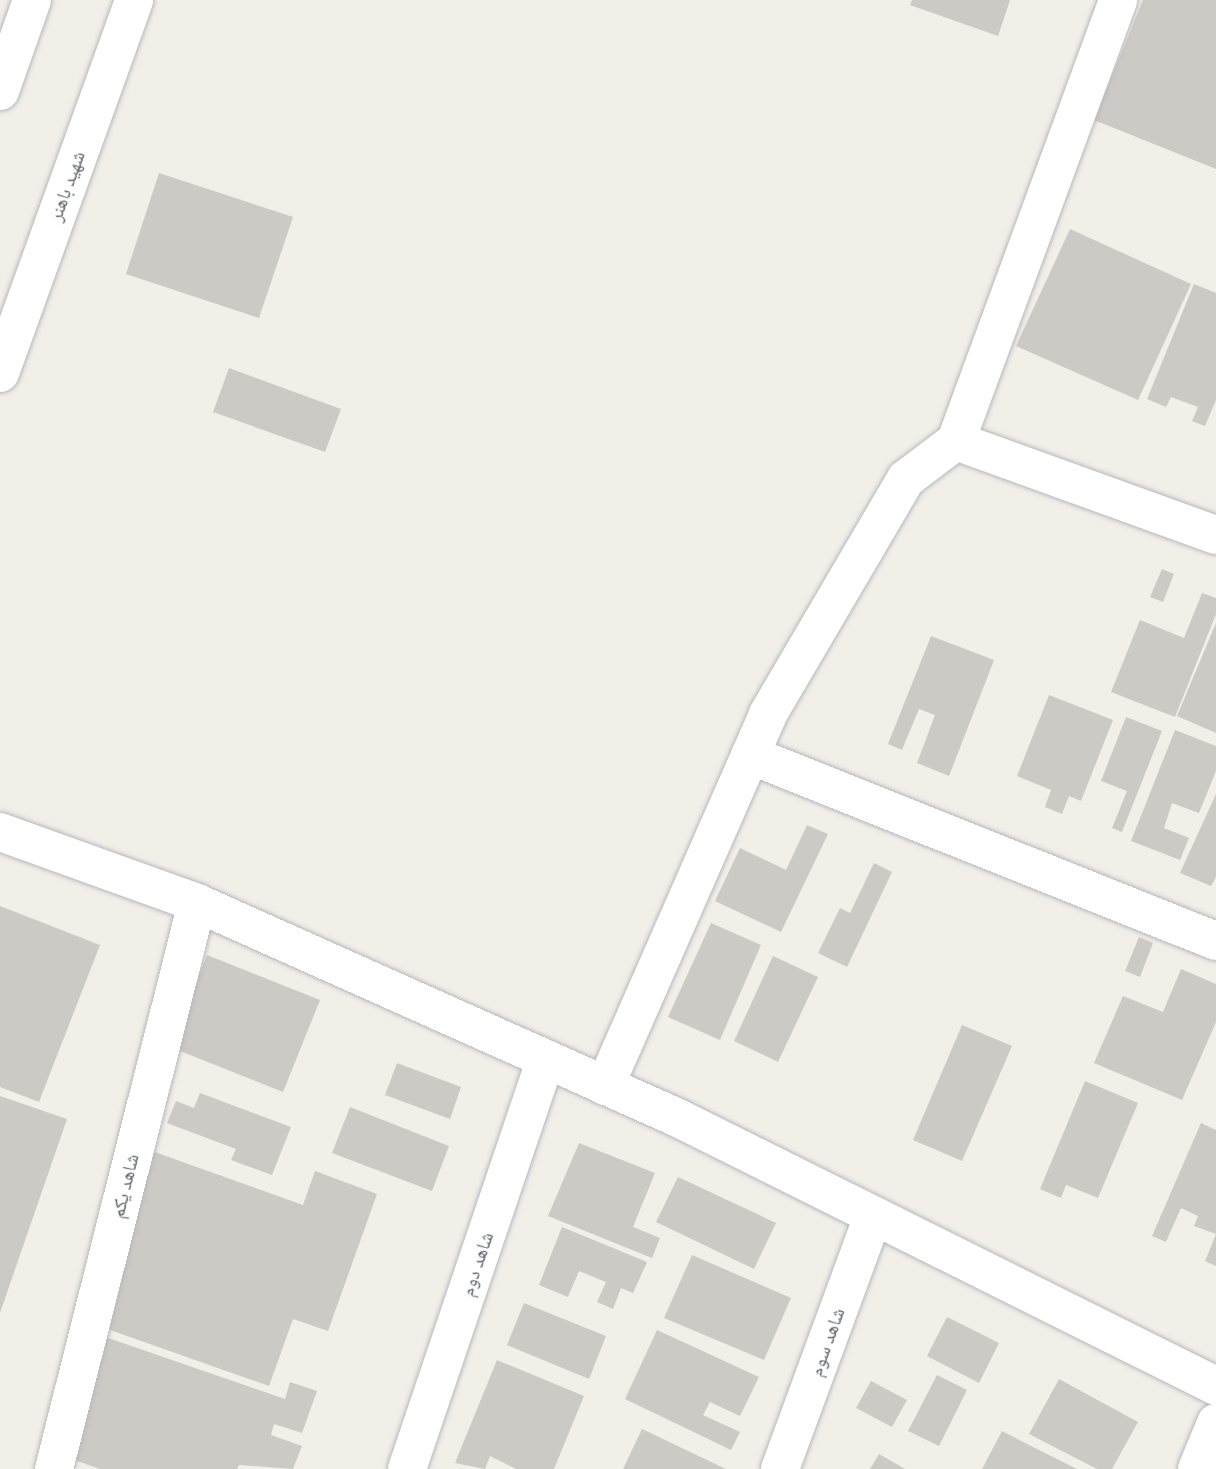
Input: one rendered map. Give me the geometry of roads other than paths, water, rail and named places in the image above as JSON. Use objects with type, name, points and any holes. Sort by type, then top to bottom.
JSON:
[{"type":"street","points":[[0,92],[32,0]]},
{"type":"street","name":"شهید باهنر","points":[[0,373],[134,0]]},
{"type":"street","points":[[605,1086],[768,714],[906,480],[956,441],[1118,0]]},
{"type":"street","points":[[956,441],[1216,535]]},
{"type":"street","points":[[750,755],[1216,941]]},
{"type":"street","points":[[0,832],[197,903],[546,1059],[873,1216],[1216,1386]]},
{"type":"street","name":"شاهد یکم","points":[[54,1469],[197,903]]},
{"type":"street","name":"شاهد دوم","points":[[408,1469],[546,1059]]},
{"type":"street","name":"شاهد سوم","points":[[780,1469],[873,1216]]},
{"type":"street","points":[[1197,1469],[1216,1423]]}]
